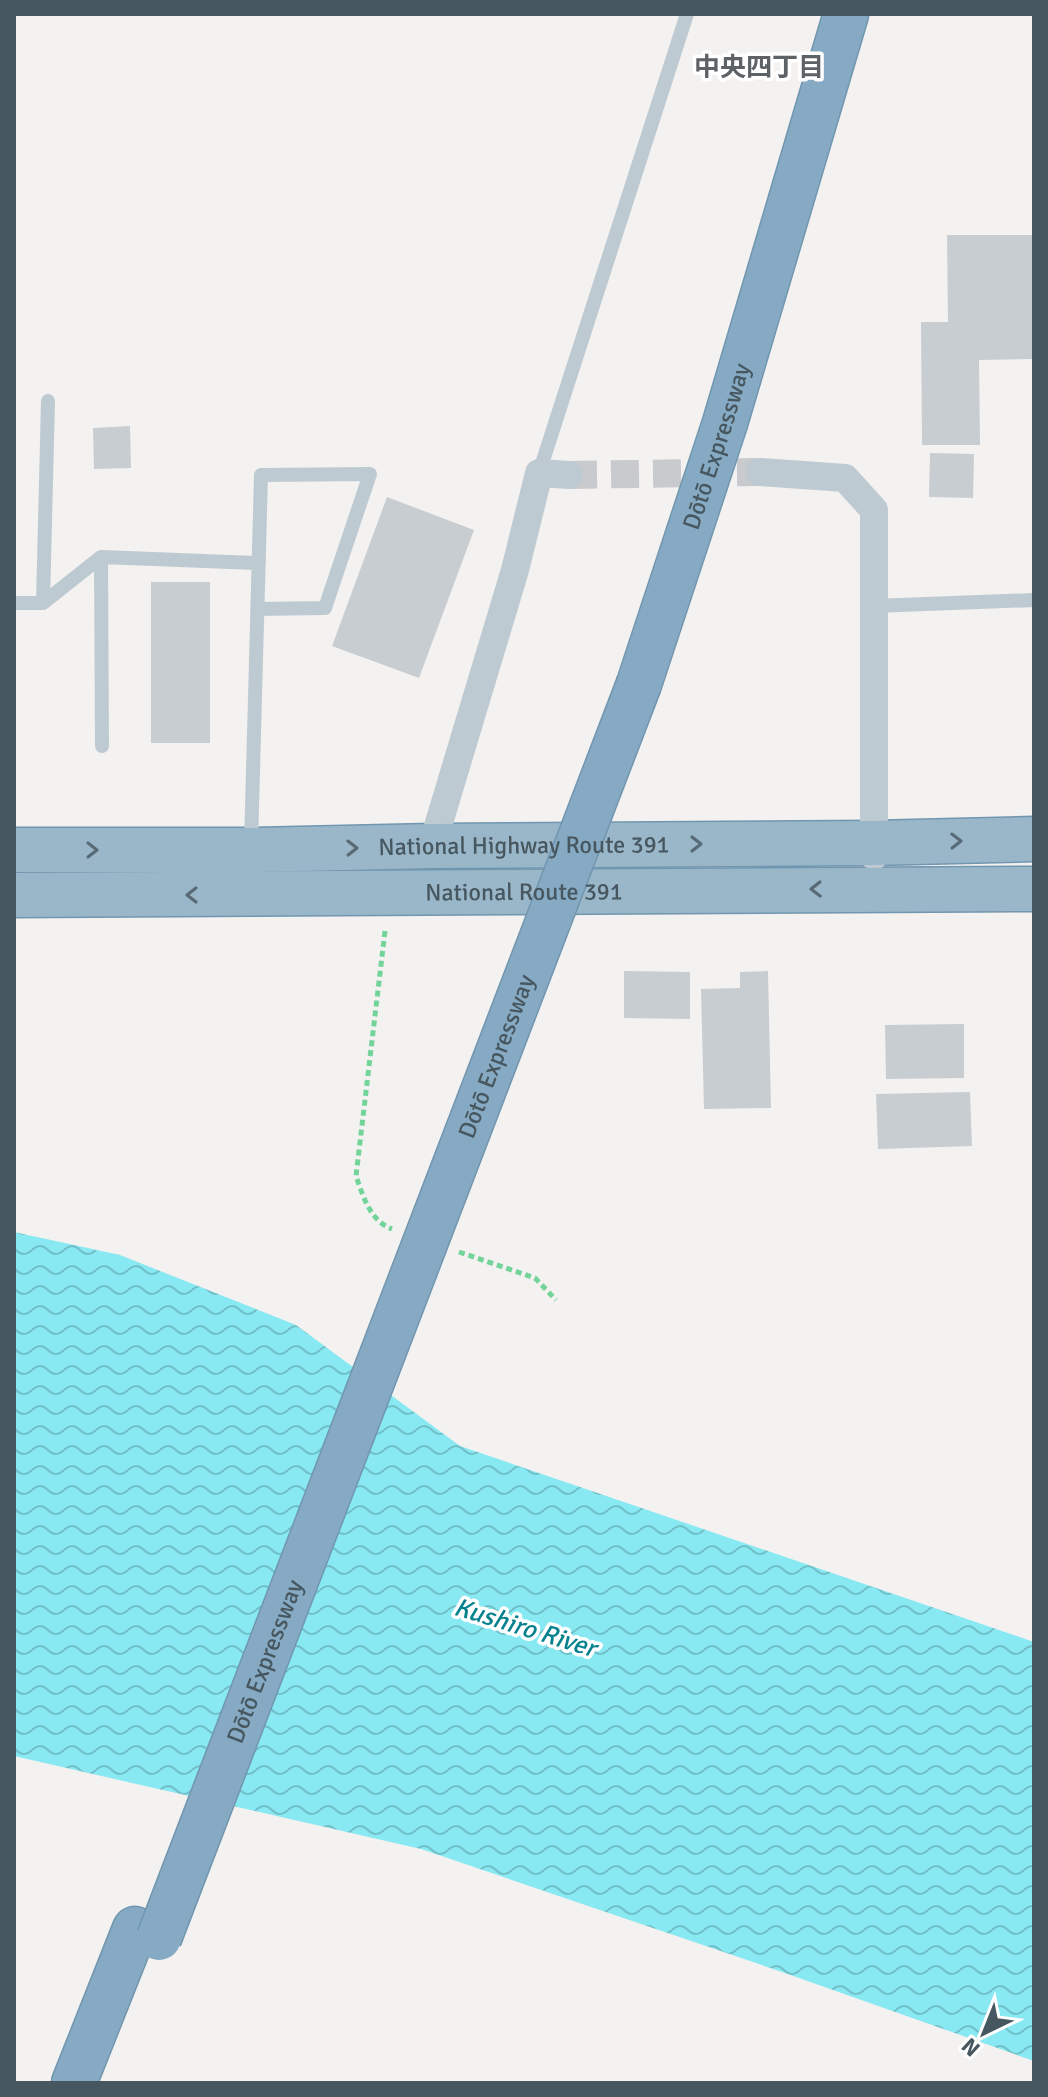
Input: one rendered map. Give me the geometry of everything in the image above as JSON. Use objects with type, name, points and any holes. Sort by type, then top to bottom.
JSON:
[{"type":"highway","name":"Dōtō Expressway","points":[[628,681],[699,420],[818,14]]},
{"type":"highway","name":"Dōtō Expressway","points":[[101,2083],[147,1933],[725,423],[846,14]]},
{"type":"highway","name":"National Highway Route 391","points":[[14,850],[250,872],[432,846],[1034,839]]},
{"type":"highway","name":"National Route 391","points":[[14,895],[250,872],[874,889],[1034,889]]},
{"type":"highway","name":"Dōtō Expressway","points":[[74,2083],[147,1933]]},
{"type":"street","points":[[760,472],[845,478],[874,510],[874,889]]},
{"type":"street","points":[[432,846],[515,570],[539,473],[569,475]]},
{"type":"lane","points":[[539,473],[687,14]]},
{"type":"lane","points":[[43,603],[48,401]]},
{"type":"lane","points":[[250,872],[257,609],[259,563],[261,475],[370,474],[325,608],[257,609]]},
{"type":"lane","points":[[101,557],[102,746]]},
{"type":"lane","points":[[14,603],[43,603],[101,557],[259,563]]},
{"type":"lane","points":[[873,606],[1034,600]]},
{"type":"path","points":[[385,931],[356,1176],[364,1202],[375,1217],[386,1227],[400,1232]]},
{"type":"path","points":[[456,1251],[535,1278],[556,1300]]},
{"type":"water","name":"Kushiro River","points":[[14,1232],[120,1255],[296,1325],[460,1446],[1034,1642],[1034,2061],[421,1849],[14,1756]]},
{"type":"building","points":[[947,235],[1034,235],[1034,359],[979,360],[980,445],[922,445],[921,322],[948,322]]},
{"type":"building","points":[[130,426],[131,468],[94,469],[93,428]]},
{"type":"building","points":[[930,453],[974,454],[973,498],[929,497]]},
{"type":"building","points":[[387,497],[474,530],[419,678],[332,646]]},
{"type":"building","points":[[151,582],[210,582],[210,743],[151,743]]},
{"type":"building","points":[[624,971],[690,972],[690,1019],[624,1018]]},
{"type":"building","points":[[768,971],[771,1108],[704,1109],[701,989],[740,988],[740,972]]},
{"type":"building","points":[[964,1024],[964,1078],[886,1079],[885,1025]]},
{"type":"building","points":[[970,1092],[972,1146],[878,1149],[876,1094]]},
{"type":"tunnel","points":[[569,475],[760,472]]},
{"type":"district","name":"中央四丁目","points":[[759,68]]}]
